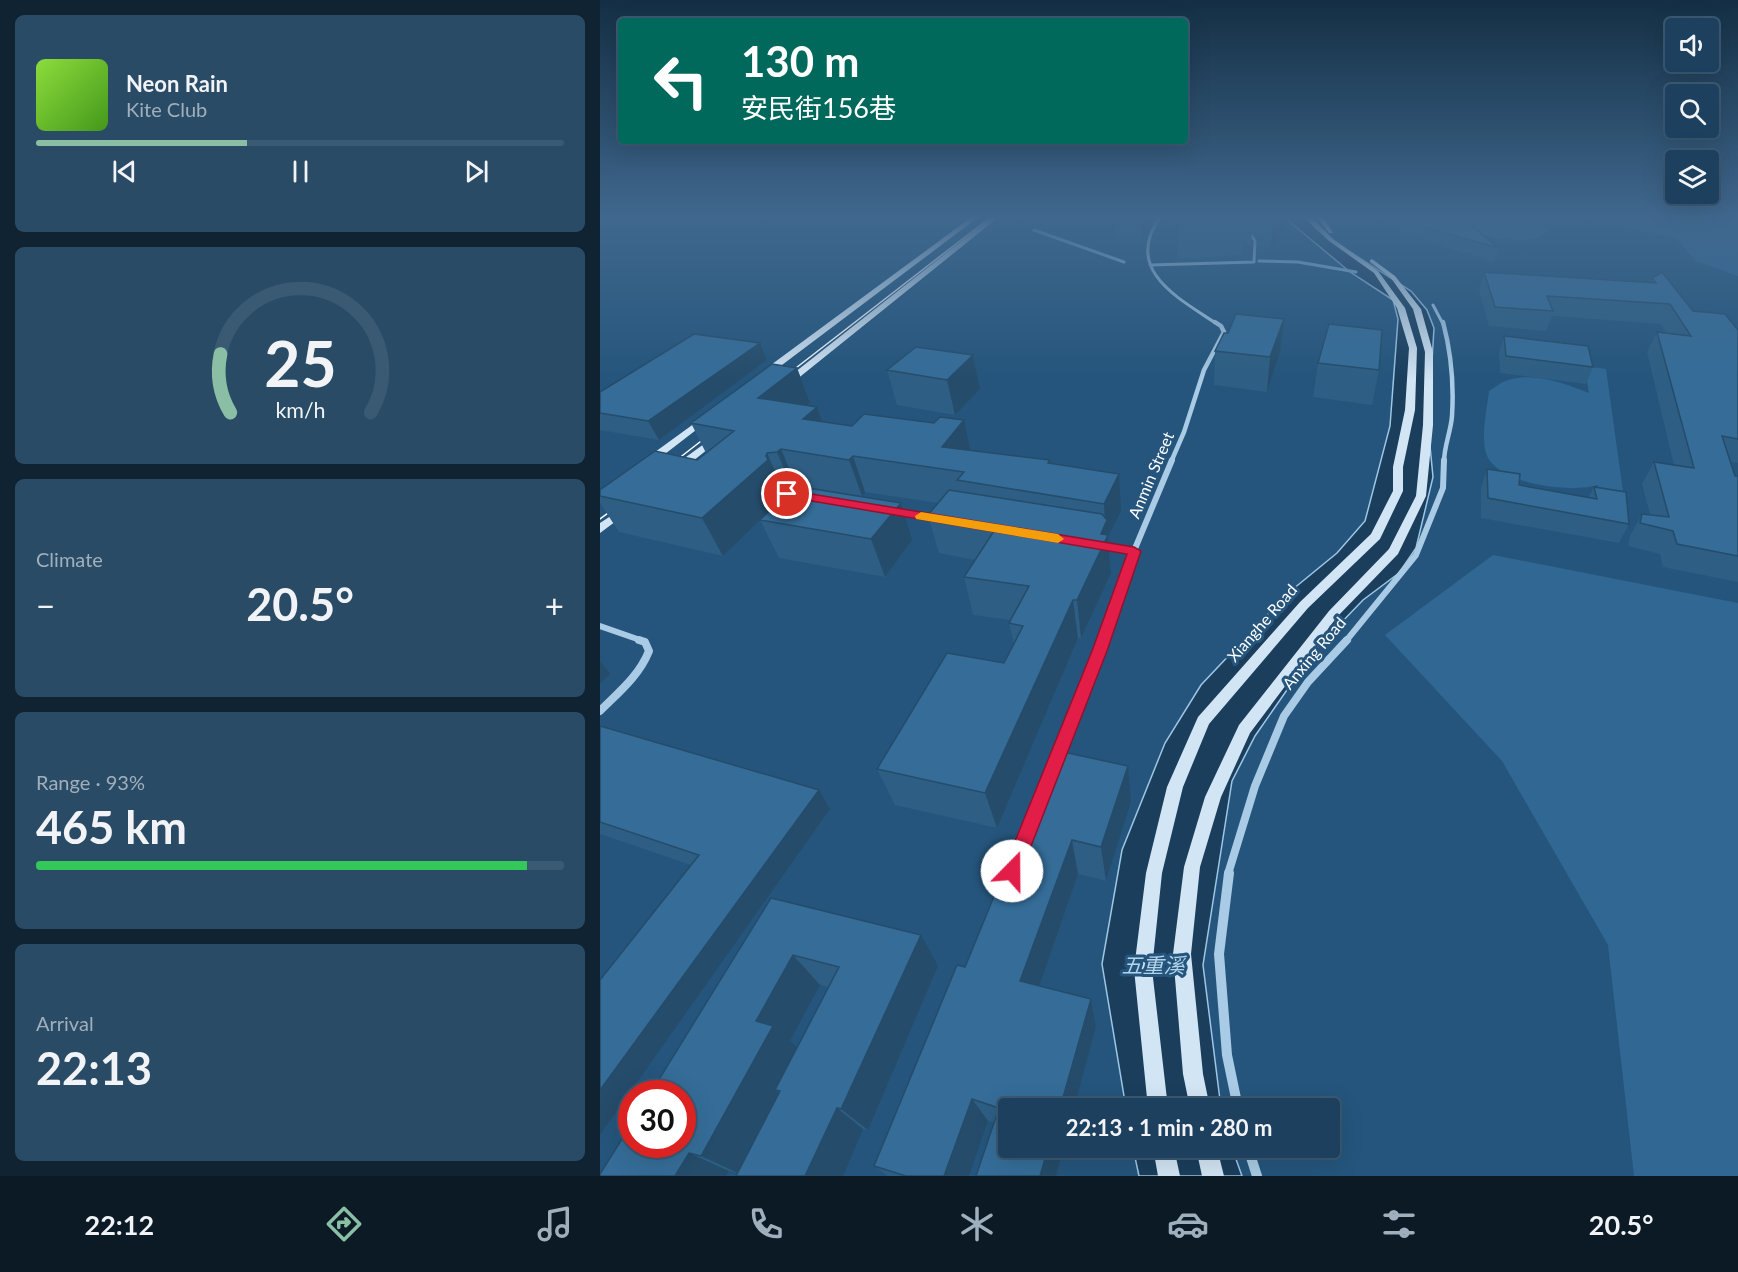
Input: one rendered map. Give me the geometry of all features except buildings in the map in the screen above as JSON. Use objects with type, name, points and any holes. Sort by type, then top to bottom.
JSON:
[{"type":"main road","points":[[752,383],[903,271]]},
{"type":"main road","points":[[776,391],[928,271]]},
{"type":"main road","name":"Xianghe Road","points":[[1157,1098],[1143,969],[1154,873],[1175,787],[1203,722],[1304,605],[1376,536],[1398,491],[1398,467],[1410,410],[1413,348],[1401,308],[1374,271]]},
{"type":"main road","points":[[1198,1098],[1193,1074],[1182,954],[1192,867],[1213,797],[1244,729],[1333,614],[1394,551],[1421,496],[1428,425],[1429,352],[1418,309],[1393,277],[1384,271]]},
{"type":"main road","points":[[787,357],[814,361]]},
{"type":"main road","points":[[638,469],[714,412]]},
{"type":"main road","points":[[674,471],[720,435]]},
{"type":"main road","points":[[600,529],[628,507]]},
{"type":"main road","points":[[1166,1158],[1169,1176]]},
{"type":"main road","points":[[1210,1158],[1213,1176]]},
{"type":"street","name":"Anmin Street","points":[[1056,761],[1100,651],[1134,551],[1184,432],[1204,370],[1224,332],[1221,326],[1170,294],[1156,281],[1152,271]]},
{"type":"street","name":"Anxing Road","points":[[1236,1098],[1227,1055],[1219,954],[1229,869],[1255,786],[1284,716],[1308,682],[1343,645],[1416,555],[1443,488],[1444,446],[1452,418],[1451,362],[1443,323],[1433,305]]},
{"type":"street","points":[[893,511],[940,519]]},
{"type":"street","points":[[1089,544],[1134,551]]},
{"type":"street","points":[[600,626],[645,642],[649,651],[646,662],[635,676],[600,711]]},
{"type":"street","points":[[1251,1158],[1257,1176]]},
{"type":"shaded area","points":[[1724,271],[1738,271],[1738,276]]},
{"type":"shaded area","points":[[1584,366],[1606,369],[1624,499],[1599,495],[1598,485],[1554,487],[1521,480],[1494,466],[1487,456],[1484,432],[1489,391],[1505,381],[1526,377],[1559,382],[1589,393]]},
{"type":"shaded area","points":[[1493,555],[1738,603],[1738,1176],[1634,1176],[1608,945],[1502,761],[1385,635]]},
{"type":"water","name":"五重溪","points":[[1349,271],[1380,271],[1411,291],[1427,310],[1434,328],[1428,425],[1433,477],[1416,548],[1399,573],[1363,600],[1314,651],[1255,736],[1232,781],[1203,965],[1220,1098],[1124,1098],[1102,964],[1122,850],[1165,743],[1201,685],[1287,594],[1337,553],[1365,521],[1390,426],[1398,319],[1393,300]]},
{"type":"water","points":[[1135,1158],[1236,1158],[1242,1176],[1139,1176]]},
{"type":"waterway","points":[[1350,271],[1356,272]]},
{"type":"tram line","points":[[783,378],[921,271]]},
{"type":"tram line","points":[[669,466],[714,431]]},
{"type":"tram line","points":[[600,519],[619,505]]},
{"type":"slow traffic","points":[[921,516],[1058,539]]},
{"type":"route","points":[[787,494],[1134,551],[1100,651],[1012,871]]}]
